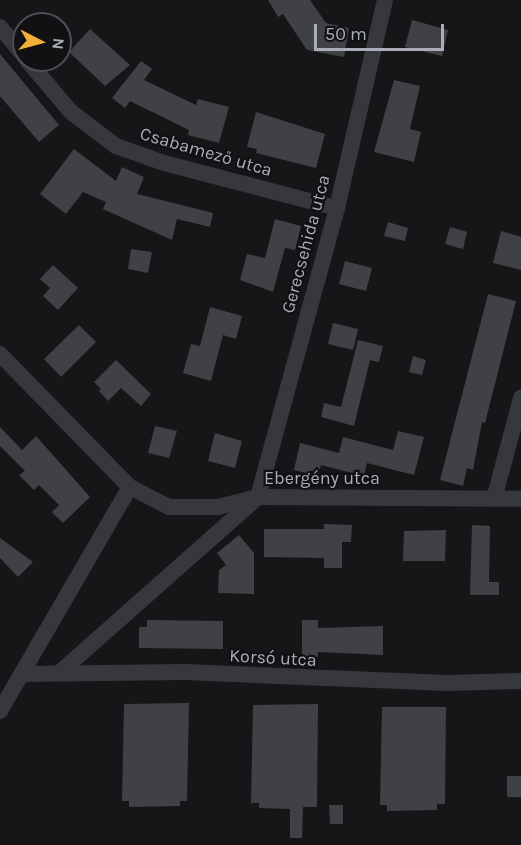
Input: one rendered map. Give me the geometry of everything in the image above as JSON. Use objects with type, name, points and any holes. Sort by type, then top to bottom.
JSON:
[{"type":"street","name":"Gerecsehida utca","points":[[258,497],[336,208],[385,0]]},
{"type":"street","points":[[0,27],[12,42]]},
{"type":"street","name":"Csabamező utca","points":[[37,72],[71,112],[116,146],[164,164],[336,208]]},
{"type":"street","name":"Ebergény utca","points":[[0,354],[130,487],[169,507],[219,507],[258,497],[521,499]]},
{"type":"street","points":[[494,498],[521,398]]},
{"type":"street","points":[[0,711],[130,487]]},
{"type":"street","points":[[59,673],[258,497]]},
{"type":"street","name":"Korsó utca","points":[[23,674],[184,672],[368,681],[521,681]]},
{"type":"building","points":[[268,0],[310,0],[326,23],[349,28],[344,57],[307,50],[283,14],[278,17]]},
{"type":"building","points":[[412,20],[448,30],[442,56],[405,47]]},
{"type":"building","points":[[90,29],[130,65],[105,86],[72,55],[72,49]]},
{"type":"building","points":[[0,54],[12,68],[12,72],[15,72],[59,125],[39,142],[0,96]]},
{"type":"building","points":[[141,61],[152,69],[144,80],[196,105],[198,99],[229,107],[219,143],[188,135],[189,130],[130,101],[125,108],[112,98]]},
{"type":"building","points":[[394,80],[420,86],[410,129],[421,132],[414,162],[374,152]]},
{"type":"building","points":[[256,112],[325,134],[316,168],[256,153],[257,149],[247,147]]},
{"type":"building","points":[[74,149],[116,181],[122,167],[144,177],[137,194],[213,213],[210,227],[177,219],[172,240],[103,209],[106,202],[83,192],[66,214],[40,194]]},
{"type":"building","points":[[275,219],[301,226],[295,250],[285,248],[273,292],[240,280],[247,254],[265,258]]},
{"type":"building","points":[[388,222],[408,228],[405,241],[384,236]]},
{"type":"building","points":[[450,227],[467,232],[463,249],[445,244]]},
{"type":"building","points":[[501,231],[521,237],[521,270],[493,263]]},
{"type":"building","points":[[131,249],[152,252],[148,273],[128,269]]},
{"type":"building","points":[[345,261],[372,268],[366,291],[339,284]]},
{"type":"building","points":[[53,265],[78,288],[58,310],[43,296],[50,288],[40,279]]},
{"type":"building","points":[[488,294],[516,301],[485,423],[482,422],[473,470],[467,468],[463,486],[440,480]]},
{"type":"building","points":[[210,307],[242,316],[236,339],[223,335],[211,381],[183,373],[191,344],[200,346]]},
{"type":"building","points":[[333,323],[358,329],[353,350],[328,344]]},
{"type":"building","points":[[79,325],[96,342],[61,377],[44,359]]},
{"type":"building","points":[[358,340],[383,346],[379,362],[370,360],[354,426],[321,417],[324,403],[341,407]]},
{"type":"building","points":[[413,356],[426,360],[422,375],[409,372]]},
{"type":"building","points":[[116,360],[151,394],[141,406],[121,388],[108,401],[94,382]]},
{"type":"building","points":[[155,426],[177,431],[169,458],[148,453]]},
{"type":"building","points":[[0,427],[22,450],[36,436],[90,497],[63,523],[52,512],[59,505],[39,485],[34,490],[19,475],[25,471],[0,446]]},
{"type":"building","points":[[398,431],[424,437],[414,475],[367,463],[364,476],[321,465],[318,476],[294,470],[300,443],[339,453],[343,437],[393,450]]},
{"type":"building","points":[[215,433],[242,441],[235,468],[208,461]]},
{"type":"building","points":[[324,524],[352,525],[351,542],[342,542],[342,568],[324,568],[324,558],[264,557],[264,529],[324,529]]},
{"type":"building","points":[[472,525],[490,526],[489,582],[499,582],[499,595],[470,595]]},
{"type":"building","points":[[446,530],[445,561],[403,561],[404,531]]},
{"type":"building","points":[[239,535],[254,553],[254,594],[218,593],[219,570],[226,565],[217,553]]},
{"type":"building","points":[[0,538],[33,562],[18,577],[0,558]]},
{"type":"building","points":[[147,620],[223,621],[223,649],[139,648],[139,627],[147,627]]},
{"type":"building","points":[[302,620],[318,620],[318,628],[383,626],[383,655],[318,652],[318,657],[302,657]]},
{"type":"building","points":[[189,703],[187,801],[180,801],[180,806],[129,807],[129,801],[122,801],[124,704]]},
{"type":"building","points":[[318,704],[317,807],[303,807],[302,838],[290,838],[290,809],[259,808],[259,803],[251,803],[253,705]]},
{"type":"building","points":[[382,707],[446,707],[445,804],[437,804],[437,810],[387,811],[387,805],[380,805]]},
{"type":"building","points":[[507,776],[521,776],[521,797],[507,797]]},
{"type":"building","points":[[329,805],[343,805],[343,824],[330,824]]}]
